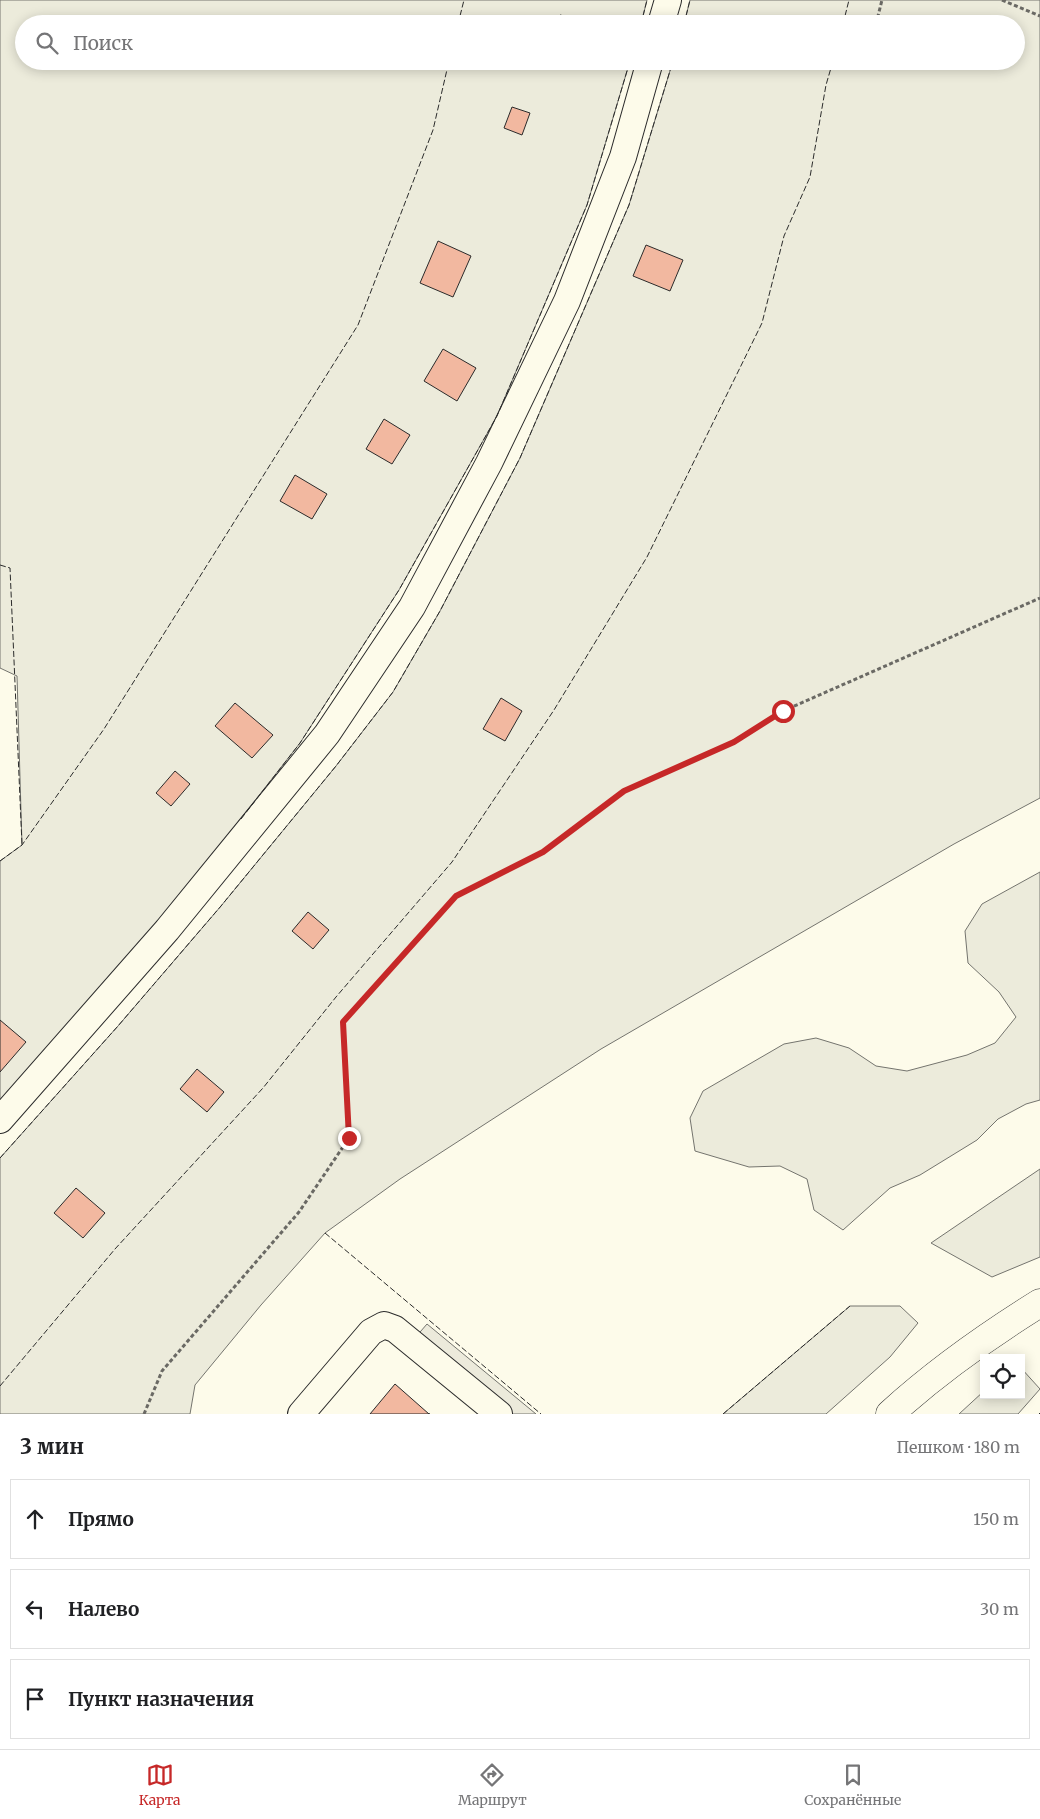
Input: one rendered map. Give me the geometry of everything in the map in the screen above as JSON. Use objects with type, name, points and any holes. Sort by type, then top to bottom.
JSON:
[{"type":"main road","points":[[890,1414],[918,1388],[968,1351],[1040,1304]]},
{"type":"street","points":[[664,15],[668,0]]},
{"type":"street","points":[[0,1120],[166,930],[327,734],[412,607],[489,463],[567,301],[623,157],[647,70]]},
{"type":"street","points":[[301,1414],[371,1332],[384,1325],[395,1329],[499,1414]]},
{"type":"path","points":[[878,15],[882,0]]},
{"type":"path","points":[[1002,0],[1040,16]]},
{"type":"path","points":[[144,1414],[162,1371],[299,1212],[349,1138],[343,1022],[456,896],[543,852],[624,791],[734,742],[783,711],[1040,598]]},
{"type":"shaded area","points":[[0,0],[647,0],[643,15],[15,15],[15,70],[627,70],[587,205],[497,416],[399,590],[300,743],[137,951],[0,1108],[0,861],[22,845],[17,676],[0,668]]},
{"type":"shaded area","points":[[690,0],[1040,0],[1040,798],[954,844],[601,1049],[400,1179],[325,1233],[261,1305],[195,1385],[190,1414],[0,1414],[0,1158],[118,1026],[221,906],[336,766],[393,692],[440,611],[520,458],[629,205],[670,70],[1025,70],[1025,15],[686,15]]},
{"type":"shaded area","points":[[1040,872],[1040,1100],[1026,1104],[998,1119],[977,1140],[920,1175],[890,1188],[843,1230],[814,1210],[807,1179],[780,1166],[749,1167],[695,1151],[690,1118],[703,1091],[784,1044],[816,1038],[849,1048],[876,1066],[907,1071],[967,1055],[995,1043],[1016,1017],[999,992],[968,963],[965,931],[982,904]]},
{"type":"shaded area","points":[[1040,1169],[1040,1257],[992,1277],[931,1243]]},
{"type":"shaded area","points":[[850,1306],[900,1306],[918,1323],[890,1357],[826,1414],[723,1414]]},
{"type":"shaded area","points":[[427,1324],[536,1414],[506,1414],[414,1339]]},
{"type":"shaded area","points":[[1025,1372],[1040,1389],[1018,1414],[959,1414],[980,1395],[980,1399],[1025,1399]]},
{"type":"building","points":[[512,107],[530,113],[522,135],[504,128]]},
{"type":"building","points":[[438,241],[471,256],[453,297],[420,283]]},
{"type":"building","points":[[646,245],[683,260],[670,291],[633,276]]},
{"type":"building","points":[[443,349],[476,368],[457,401],[424,381]]},
{"type":"building","points":[[384,419],[410,435],[392,464],[366,449]]},
{"type":"building","points":[[295,475],[327,494],[312,519],[280,501]]},
{"type":"building","points":[[501,698],[522,711],[505,741],[483,729]]},
{"type":"building","points":[[235,703],[273,735],[252,758],[215,726]]},
{"type":"building","points":[[175,771],[190,784],[171,806],[156,793]]},
{"type":"building","points":[[308,912],[329,930],[313,949],[292,931]]},
{"type":"building","points":[[0,1020],[26,1042],[0,1072]]},
{"type":"building","points":[[197,1069],[224,1092],[207,1112],[180,1089]]},
{"type":"building","points":[[76,1188],[105,1213],[83,1238],[54,1213]]},
{"type":"building","points":[[395,1384],[429,1414],[370,1414]]},
{"type":"fence","points":[[460,15],[464,0]]},
{"type":"fence","points":[[643,15],[647,0]]},
{"type":"fence","points":[[686,15],[690,0]]},
{"type":"fence","points":[[845,15],[849,0]]},
{"type":"fence","points":[[0,861],[22,845],[104,729],[358,325],[433,130],[447,70]]},
{"type":"fence","points":[[241,819],[300,743],[399,590],[497,416],[587,205],[627,70]]},
{"type":"fence","points":[[0,1158],[118,1026],[221,906],[336,766],[393,692],[440,611],[520,458],[629,205],[670,70]]},
{"type":"fence","points":[[0,1386],[115,1249],[263,1088],[336,997],[452,862],[554,710],[647,557],[762,323],[784,236],[810,177],[830,70]]},
{"type":"fence","points":[[0,565],[10,568],[22,845]]},
{"type":"fence","points":[[325,1233],[541,1414]]},
{"type":"fence","points":[[723,1414],[850,1306]]},
{"type":"route","points":[[349,1138],[343,1022],[456,896],[543,852],[624,791],[734,742],[783,711]]}]
